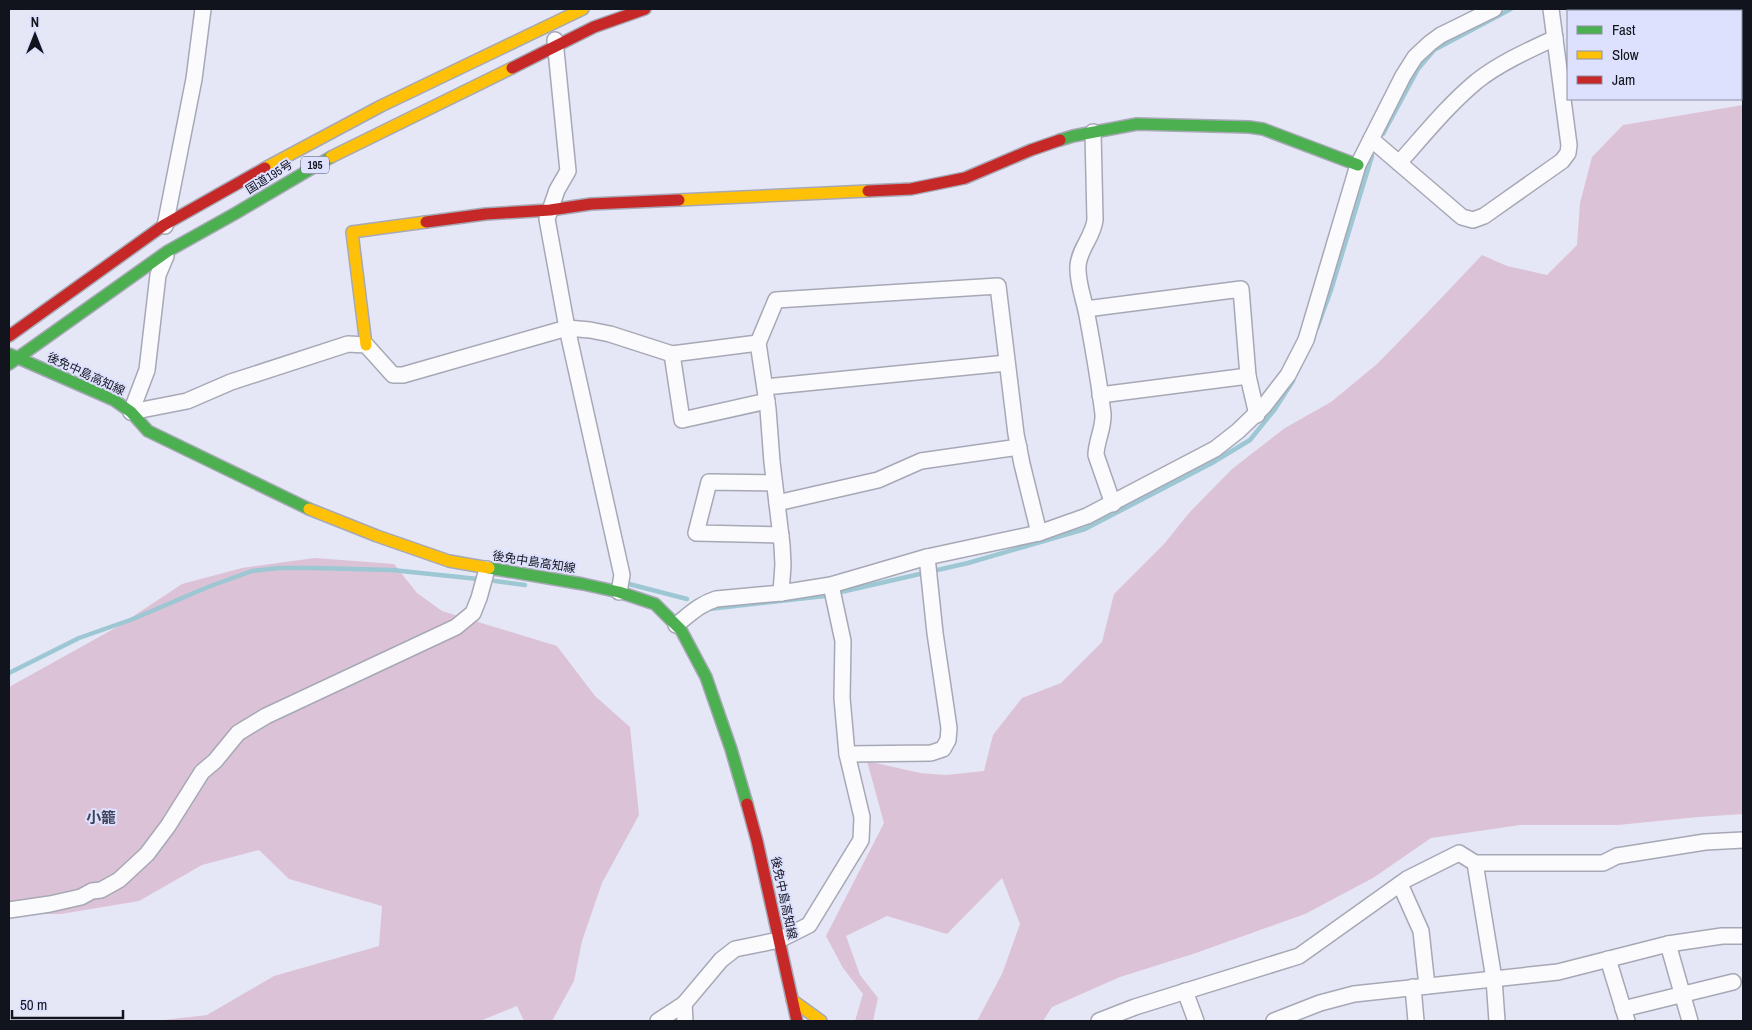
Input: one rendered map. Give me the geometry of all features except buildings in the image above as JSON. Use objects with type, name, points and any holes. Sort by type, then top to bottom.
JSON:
[{"type":"main road","name":"国道195号","points":[[9,336],[164,225],[355,119],[552,15],[583,9]]},
{"type":"main road","name":"国道195号","points":[[12,359],[168,251],[344,149],[387,130],[594,27],[645,9]]},
{"type":"main road","points":[[366,345],[352,232],[486,214],[550,210],[591,204],[911,189],[965,178],[1031,150],[1073,136],[1137,124],[1263,129],[1358,165]]},
{"type":"main road","name":"後免中島高知線","points":[[12,359],[114,400],[131,412],[148,432],[297,504],[377,536],[449,561],[583,584],[619,592],[655,604],[676,625],[693,650],[706,677],[731,749],[757,841],[797,1021]]},
{"type":"main road","points":[[792,1000],[821,1021]]},
{"type":"street","points":[[131,412],[146,370],[158,275],[168,251],[164,225],[194,79],[203,9]]},
{"type":"street","points":[[1371,139],[1462,217],[1473,220],[1484,216],[1562,160],[1568,153],[1569,145],[1552,9]]},
{"type":"street","points":[[676,625],[707,602],[831,585],[1039,533],[1087,516],[1113,504],[1215,449],[1238,432],[1257,414],[1288,375],[1306,340],[1358,165],[1391,98],[1416,57],[1430,43],[1441,35],[1490,10]]},
{"type":"street","points":[[552,15],[568,171],[557,190],[547,219],[567,328],[622,575],[619,592]]},
{"type":"street","points":[[1399,163],[1431,127],[1477,82],[1516,57],[1555,38]]},
{"type":"street","points":[[1093,132],[1095,220],[1092,231],[1081,252],[1078,266],[1079,283],[1086,309],[1103,421],[1096,455],[1113,504]]},
{"type":"street","points":[[781,593],[783,565],[781,535],[766,394],[758,343],[776,300],[998,286],[1019,447],[1039,533]]},
{"type":"street","points":[[1086,309],[1241,289],[1248,376],[1257,414]]},
{"type":"street","points":[[131,412],[187,401],[231,382],[348,344],[366,345],[393,375],[403,375],[567,328],[610,334],[672,354],[758,343]]},
{"type":"street","points":[[672,354],[682,420],[766,394],[1007,363]]},
{"type":"street","points":[[1100,395],[1248,376]]},
{"type":"street","points":[[777,503],[878,480],[920,461],[1019,447]]},
{"type":"street","points":[[774,483],[709,482],[696,533],[781,535]]},
{"type":"street","points":[[847,754],[931,753],[942,749],[948,740],[949,728],[927,562]]},
{"type":"street","points":[[9,910],[80,897],[101,890],[119,880],[147,854],[168,826],[202,772],[215,761],[238,733],[266,716],[456,627],[473,613],[487,569]]},
{"type":"street","points":[[658,1021],[684,1004],[721,960],[735,949],[779,940],[809,925],[862,840],[862,817],[847,754],[842,698],[843,641],[831,585]]},
{"type":"street","points":[[1098,1021],[1134,1007],[1299,956],[1407,879],[1459,853],[1475,863],[1603,864],[1617,856],[1705,842],[1743,840]]},
{"type":"street","points":[[1475,863],[1494,979],[1497,1021]]},
{"type":"street","points":[[1400,884],[1421,931],[1420,986],[1416,1021]]},
{"type":"street","points":[[1274,1021],[1320,1003],[1354,994],[1558,972],[1668,944],[1722,936],[1743,936]]},
{"type":"street","points":[[1668,944],[1690,1021]]},
{"type":"street","points":[[1608,959],[1625,1015],[1682,994],[1733,982]]},
{"type":"street","points":[[1185,991],[1196,1021]]},
{"type":"street","points":[[684,1004],[685,1021]]},
{"type":"shaded area","points":[[1743,105],[1743,814],[1618,825],[1520,825],[1431,838],[1373,878],[1305,914],[1193,954],[1120,977],[1052,1007],[1043,1021],[977,1021],[1002,974],[1020,924],[1002,878],[947,934],[887,916],[846,936],[860,975],[878,998],[873,1021],[855,1021],[863,994],[843,968],[826,936],[884,823],[867,761],[920,773],[946,775],[984,771],[993,735],[1022,698],[1061,683],[1102,642],[1114,594],[1164,544],[1189,513],[1232,469],[1285,428],[1331,402],[1377,364],[1482,255],[1507,266],[1547,275],[1577,245],[1580,203],[1592,157],[1623,125]]},
{"type":"shaded area","points":[[315,558],[394,564],[417,593],[442,611],[557,646],[595,696],[630,727],[639,815],[602,883],[582,941],[574,981],[552,1021],[524,1021],[517,1006],[480,1021],[155,1021],[207,1015],[274,976],[379,946],[382,906],[289,879],[259,850],[202,865],[139,901],[61,914],[9,914],[9,687],[117,627],[182,584],[242,568]]},
{"type":"waterway","points":[[1383,134],[1418,69],[1434,50],[1511,9]]},
{"type":"waterway","points":[[1317,328],[1331,290],[1372,156]]},
{"type":"waterway","points":[[841,592],[968,563],[1085,529],[1212,463],[1250,440],[1275,409],[1293,381]]},
{"type":"waterway","points":[[9,673],[79,638],[133,619],[208,587],[252,571],[279,568],[392,570],[478,579]]},
{"type":"waterway","points":[[495,581],[525,585]]},
{"type":"waterway","points":[[629,584],[687,599]]},
{"type":"waterway","points":[[709,609],[825,596]]},
{"type":"traffic: fast","points":[[1060,140],[1137,124],[1249,127],[1263,129],[1358,165]]},
{"type":"traffic: fast","points":[[9,364],[168,251],[331,157]]},
{"type":"traffic: fast","points":[[9,354],[114,400],[131,412],[148,431],[309,509]]},
{"type":"traffic: fast","points":[[489,568],[583,584],[619,592],[655,604],[681,630],[706,677],[731,749],[747,804]]},
{"type":"traffic: slow","points":[[265,168],[381,106],[583,9]]},
{"type":"traffic: slow","points":[[331,157],[512,68]]},
{"type":"traffic: slow","points":[[679,200],[868,191]]},
{"type":"traffic: slow","points":[[366,345],[352,232],[426,222]]},
{"type":"traffic: slow","points":[[309,509],[377,536],[449,561],[489,568]]},
{"type":"traffic: slow","points":[[792,1000],[821,1021]]},
{"type":"traffic: jam","points":[[512,68],[594,27],[645,9]]},
{"type":"traffic: jam","points":[[868,191],[911,189],[965,178],[1060,140]]},
{"type":"traffic: jam","points":[[9,336],[164,225],[265,168]]},
{"type":"traffic: jam","points":[[426,222],[486,214],[550,210],[591,204],[679,200]]},
{"type":"traffic: jam","points":[[747,804],[797,1021]]},
{"type":"district","name":"小籠","points":[[101,818]]}]
